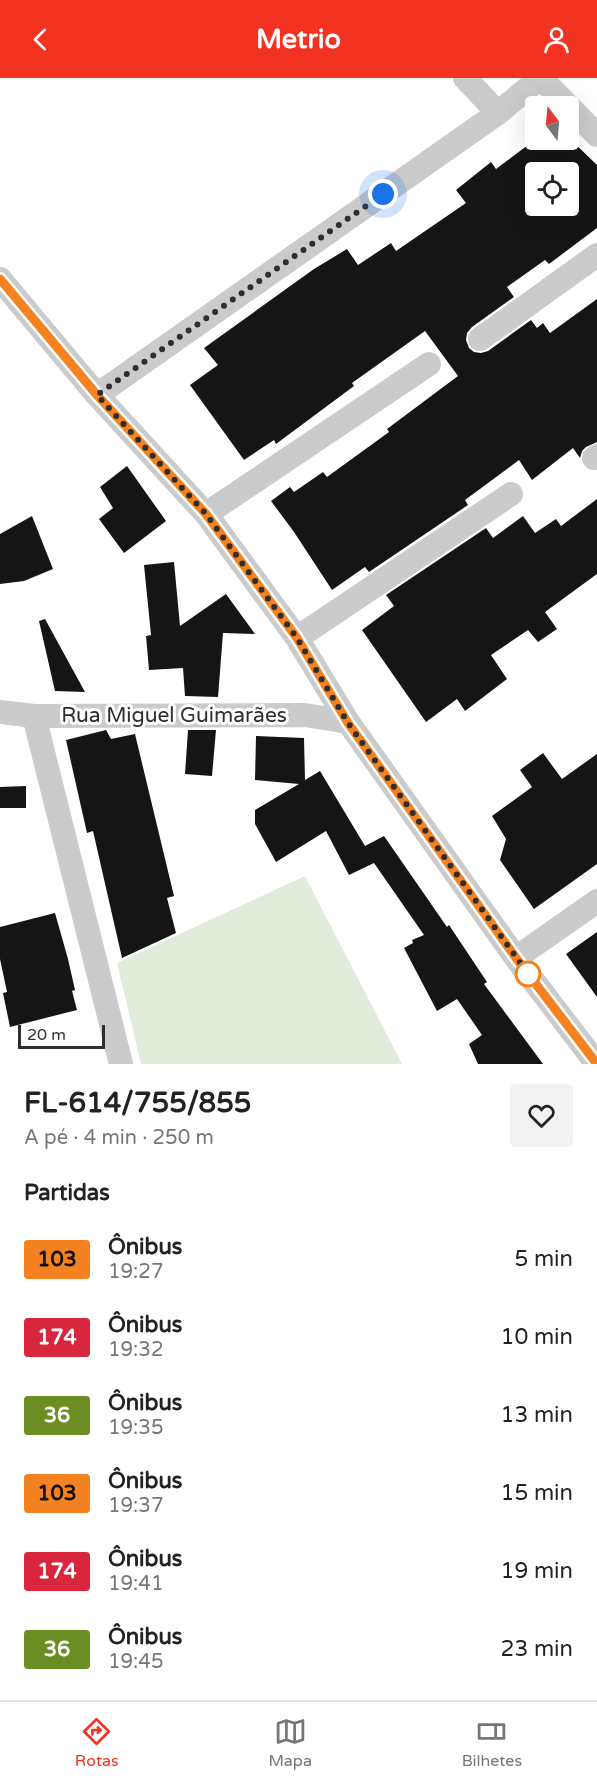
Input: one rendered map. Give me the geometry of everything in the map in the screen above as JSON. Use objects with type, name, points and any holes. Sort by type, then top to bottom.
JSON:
[{"type":"street","points":[[465,78],[498,113]]},
{"type":"street","points":[[97,395],[498,113],[541,78],[597,135]]},
{"type":"street","points":[[480,339],[597,255]]},
{"type":"street","points":[[0,279],[97,395],[206,514],[297,638],[348,723],[516,958],[597,1064]]},
{"type":"street","points":[[206,514],[429,364]]},
{"type":"street","points":[[297,638],[511,494]]},
{"type":"street","name":"Rua Miguel Guimarães","points":[[0,712],[34,716],[305,715],[348,723]]},
{"type":"street","points":[[34,716],[121,1064]]},
{"type":"street","points":[[516,958],[597,901]]},
{"type":"green space","points":[[305,876],[402,1064],[141,1064],[117,963]]},
{"type":"building","points":[[525,147],[525,150],[579,150],[579,148],[597,165],[597,228],[549,264],[545,260],[507,287],[514,297],[472,327],[467,333],[466,340],[469,348],[474,352],[488,351],[531,320],[537,328],[543,323],[550,333],[597,299],[597,442],[586,447],[580,458],[573,448],[532,480],[519,460],[465,500],[468,505],[369,572],[365,567],[332,590],[271,501],[290,487],[294,492],[323,472],[327,477],[389,432],[387,429],[458,376],[425,331],[352,383],[354,386],[276,444],[274,440],[244,460],[190,385],[218,365],[204,348],[314,269],[347,249],[358,265],[391,243],[396,251],[466,203],[456,190],[491,162],[496,169]]},
{"type":"building","points":[[127,466],[166,521],[124,553],[99,519],[113,508],[100,487]]},
{"type":"building","points":[[597,499],[597,574],[545,612],[557,629],[538,642],[528,630],[491,655],[507,679],[465,711],[457,699],[426,722],[362,630],[394,606],[386,595],[486,528],[493,538],[523,516],[535,533],[556,519],[561,526]]},
{"type":"building","points":[[32,516],[53,569],[24,581],[0,584],[0,534]]},
{"type":"building","points":[[174,562],[180,626],[226,594],[255,634],[223,633],[218,697],[185,696],[183,668],[149,670],[146,636],[151,635],[144,565]]},
{"type":"building","points":[[45,619],[85,692],[55,691],[39,621]]},
{"type":"building","points":[[106,730],[111,739],[135,734],[174,896],[167,898],[176,933],[122,958],[93,831],[87,833],[66,740]]},
{"type":"building","points":[[188,730],[216,730],[212,776],[185,774]]},
{"type":"building","points":[[256,736],[304,738],[305,780],[320,771],[365,846],[384,836],[447,927],[449,925],[487,982],[484,984],[543,1064],[478,1064],[469,1044],[482,1035],[457,999],[437,1011],[404,948],[413,943],[412,940],[424,935],[374,863],[349,875],[326,831],[276,862],[255,824],[255,810],[299,784],[255,780]]},
{"type":"building","points":[[543,753],[562,779],[597,754],[597,864],[534,909],[500,860],[506,839],[492,816],[532,787],[520,770]]},
{"type":"building","points":[[26,786],[26,808],[0,808],[0,787]]},
{"type":"building","points":[[55,913],[68,959],[77,1010],[10,1027],[3,993],[7,992],[0,959],[0,927]]},
{"type":"building","points":[[597,932],[597,997],[566,954]]},
{"type":"bus line","name":"103","points":[[0,279],[97,395],[206,514],[297,638],[348,723],[516,958],[597,1064]]},
{"type":"route","points":[[383,194],[97,395],[206,514],[297,638],[348,723],[528,974]]}]
